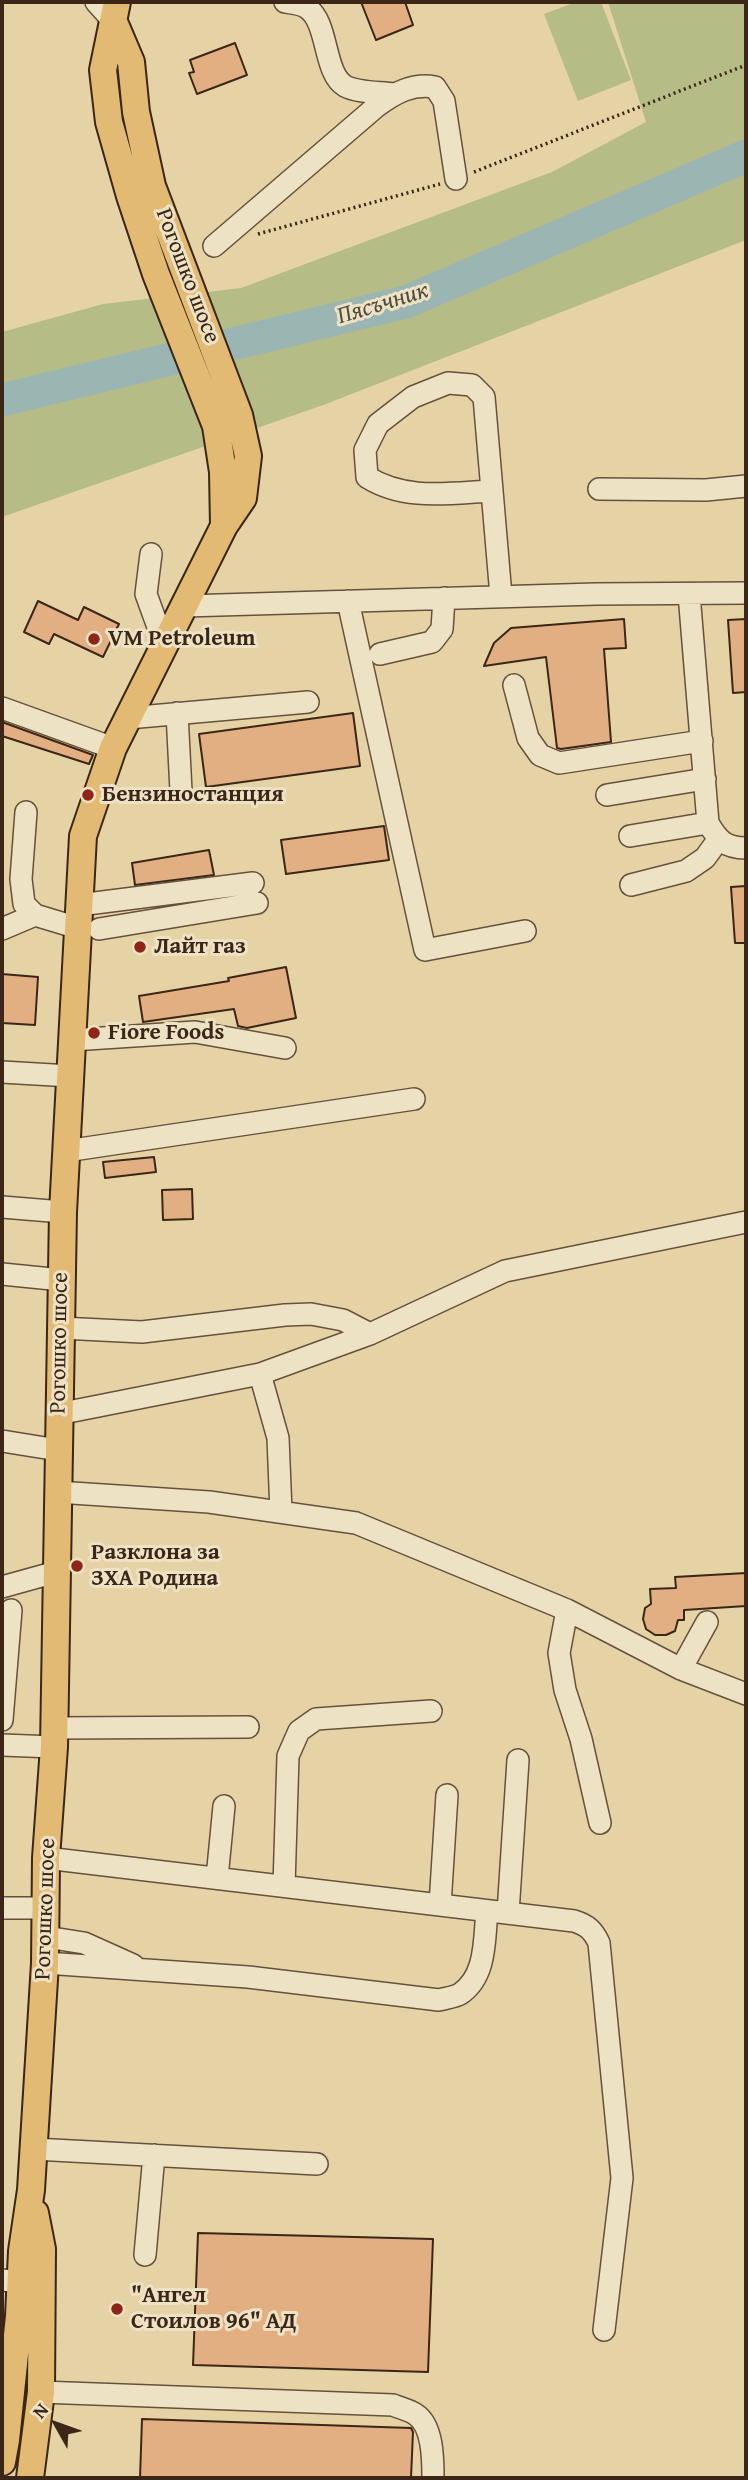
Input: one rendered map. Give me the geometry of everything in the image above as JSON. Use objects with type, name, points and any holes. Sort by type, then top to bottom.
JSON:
[{"type":"main road","name":"Рогошко шосе","points":[[116,12],[131,62],[136,112],[152,186],[183,265],[227,420]]},
{"type":"main road","name":"Рогошко шосе","points":[[3,2447],[11,2281],[22,2251],[31,2190],[46,1950],[47,1858],[55,1737],[63,1212],[72,1040],[85,921],[83,836],[113,748],[224,526],[243,498],[248,456],[227,420],[156,274],[130,196],[109,122],[103,70],[116,12]]},
{"type":"main road","name":"Рогошко шосе","points":[[30,2478],[41,2392],[42,2249],[31,2190]]},
{"type":"street","points":[[96,2],[116,12]]},
{"type":"street","points":[[285,2],[307,8],[317,19],[335,75],[341,84],[349,88],[394,94]]},
{"type":"street","points":[[215,246],[377,106],[394,94],[420,85],[435,87],[444,101],[456,179]]},
{"type":"street","points":[[492,491],[412,494],[383,487],[367,477],[365,450],[378,424],[413,397],[448,383],[472,385],[484,397],[501,596]]},
{"type":"street","points":[[599,489],[706,490],[746,486]]},
{"type":"street","points":[[152,554],[146,594],[158,626]]},
{"type":"street","points":[[185,606],[501,596],[746,593]]},
{"type":"street","points":[[631,885],[686,871],[705,858],[713,831],[705,779],[689,594]]},
{"type":"street","points":[[380,654],[432,642],[442,629],[444,598]]},
{"type":"street","points":[[348,601],[425,950],[525,931]]},
{"type":"street","points":[[514,685],[528,738],[540,755],[559,763],[702,741]]},
{"type":"street","points":[[128,718],[308,702]]},
{"type":"street","points":[[2,708],[113,748]]},
{"type":"street","points":[[177,713],[181,791]]},
{"type":"street","points":[[607,794],[705,779]]},
{"type":"street","points":[[26,812],[21,879],[24,904],[35,915]]},
{"type":"street","points":[[630,836],[713,831],[736,848],[746,848]]},
{"type":"street","points":[[2,929],[35,915],[85,921],[255,893],[85,921]]},
{"type":"street","points":[[72,1040],[195,1032],[285,1048]]},
{"type":"street","points":[[2,1072],[70,1076]]},
{"type":"street","points":[[66,1151],[414,1099]]},
{"type":"street","points":[[2,1207],[63,1212]]},
{"type":"street","points":[[58,1414],[260,1374],[370,1334],[505,1271],[746,1222]]},
{"type":"street","points":[[2,1274],[62,1280]]},
{"type":"street","points":[[61,1328],[142,1332],[311,1314],[343,1320],[370,1334]]},
{"type":"street","points":[[260,1374],[278,1438],[281,1512]]},
{"type":"street","points":[[2,1441],[58,1450]]},
{"type":"street","points":[[57,1492],[209,1502],[356,1523],[567,1610],[681,1669],[746,1694]]},
{"type":"street","points":[[2,1587],[56,1572]]},
{"type":"street","points":[[2,1720],[11,1610]]},
{"type":"street","points":[[567,1610],[559,1653],[565,1690],[581,1739],[600,1823]]},
{"type":"street","points":[[681,1669],[707,1622]]},
{"type":"street","points":[[284,1886],[288,1756],[299,1731],[316,1719],[431,1711]]},
{"type":"street","points":[[2,1745],[55,1737],[248,1727]]},
{"type":"street","points":[[508,1913],[518,1760]]},
{"type":"street","points":[[440,1905],[447,1795]]},
{"type":"street","points":[[217,1878],[224,1806]]},
{"type":"street","points":[[47,1858],[574,1921],[586,1925],[599,1943],[622,2178],[604,2330]]},
{"type":"street","points":[[2,1908],[47,1908]]},
{"type":"street","points":[[46,1950],[142,1970],[248,1977],[439,2000],[459,1995],[473,1982],[482,1959],[486,1911]]},
{"type":"street","points":[[34,2149],[317,2164]]},
{"type":"street","points":[[145,2255],[154,2155]]},
{"type":"street","points":[[41,2392],[393,2405],[417,2414],[427,2431],[433,2478]]},
{"type":"green space","points":[[576,2],[601,2],[631,80],[578,101],[544,14]]},
{"type":"green space","points":[[608,2],[746,2],[746,240],[326,404],[2,517],[2,332],[103,304],[241,288],[552,172],[646,122]]},
{"type":"building","points":[[361,2],[405,2],[413,25],[376,40]]},
{"type":"building","points":[[235,43],[247,75],[197,94],[189,73],[194,72],[190,60]]},
{"type":"building","points":[[38,601],[78,620],[84,607],[119,624],[103,657],[54,634],[49,644],[24,632]]},
{"type":"building","points":[[624,619],[626,648],[604,649],[611,742],[557,748],[546,657],[484,666],[494,643],[511,628]]},
{"type":"building","points":[[746,619],[746,692],[733,693],[728,620]]},
{"type":"building","points":[[353,713],[360,766],[206,787],[199,734]]},
{"type":"building","points":[[2,722],[93,755],[89,764],[2,736]]},
{"type":"building","points":[[384,826],[389,860],[286,874],[281,840]]},
{"type":"building","points":[[209,850],[214,875],[135,885],[132,863]]},
{"type":"building","points":[[746,886],[746,943],[735,943],[731,887]]},
{"type":"building","points":[[286,967],[296,1018],[247,1028],[238,1026],[234,1009],[143,1022],[139,996],[229,981],[228,978]]},
{"type":"building","points":[[2,974],[38,977],[35,1025],[2,1023]]},
{"type":"building","points":[[154,1157],[156,1172],[105,1178],[103,1162]]},
{"type":"building","points":[[192,1189],[193,1219],[163,1220],[162,1190]]},
{"type":"building","points":[[746,1573],[746,1606],[684,1610],[684,1620],[678,1620],[675,1631],[666,1635],[655,1635],[646,1629],[643,1619],[645,1608],[651,1604],[650,1589],[676,1588],[675,1577]]},
{"type":"building","points":[[198,2233],[433,2239],[428,2372],[193,2365]]},
{"type":"building","points":[[142,2419],[411,2428],[411,2478],[140,2478]]},
{"type":"waterway","name":"Пясъчник","points":[[2,400],[406,302],[746,156]]},
{"type":"place","name":"VM Petroleum","points":[[94,639]]},
{"type":"place","name":"Бензиностанция","points":[[88,795]]},
{"type":"place","name":"Лайт газ","points":[[140,947]]},
{"type":"place","name":"Fiore Foods","points":[[94,1033]]},
{"type":"place","name":"Разклона за ЗХА Родина","points":[[77,1566]]},
{"type":"place","name":"\"Ангел Стоилов 96\" АД","points":[[117,2309]]}]
